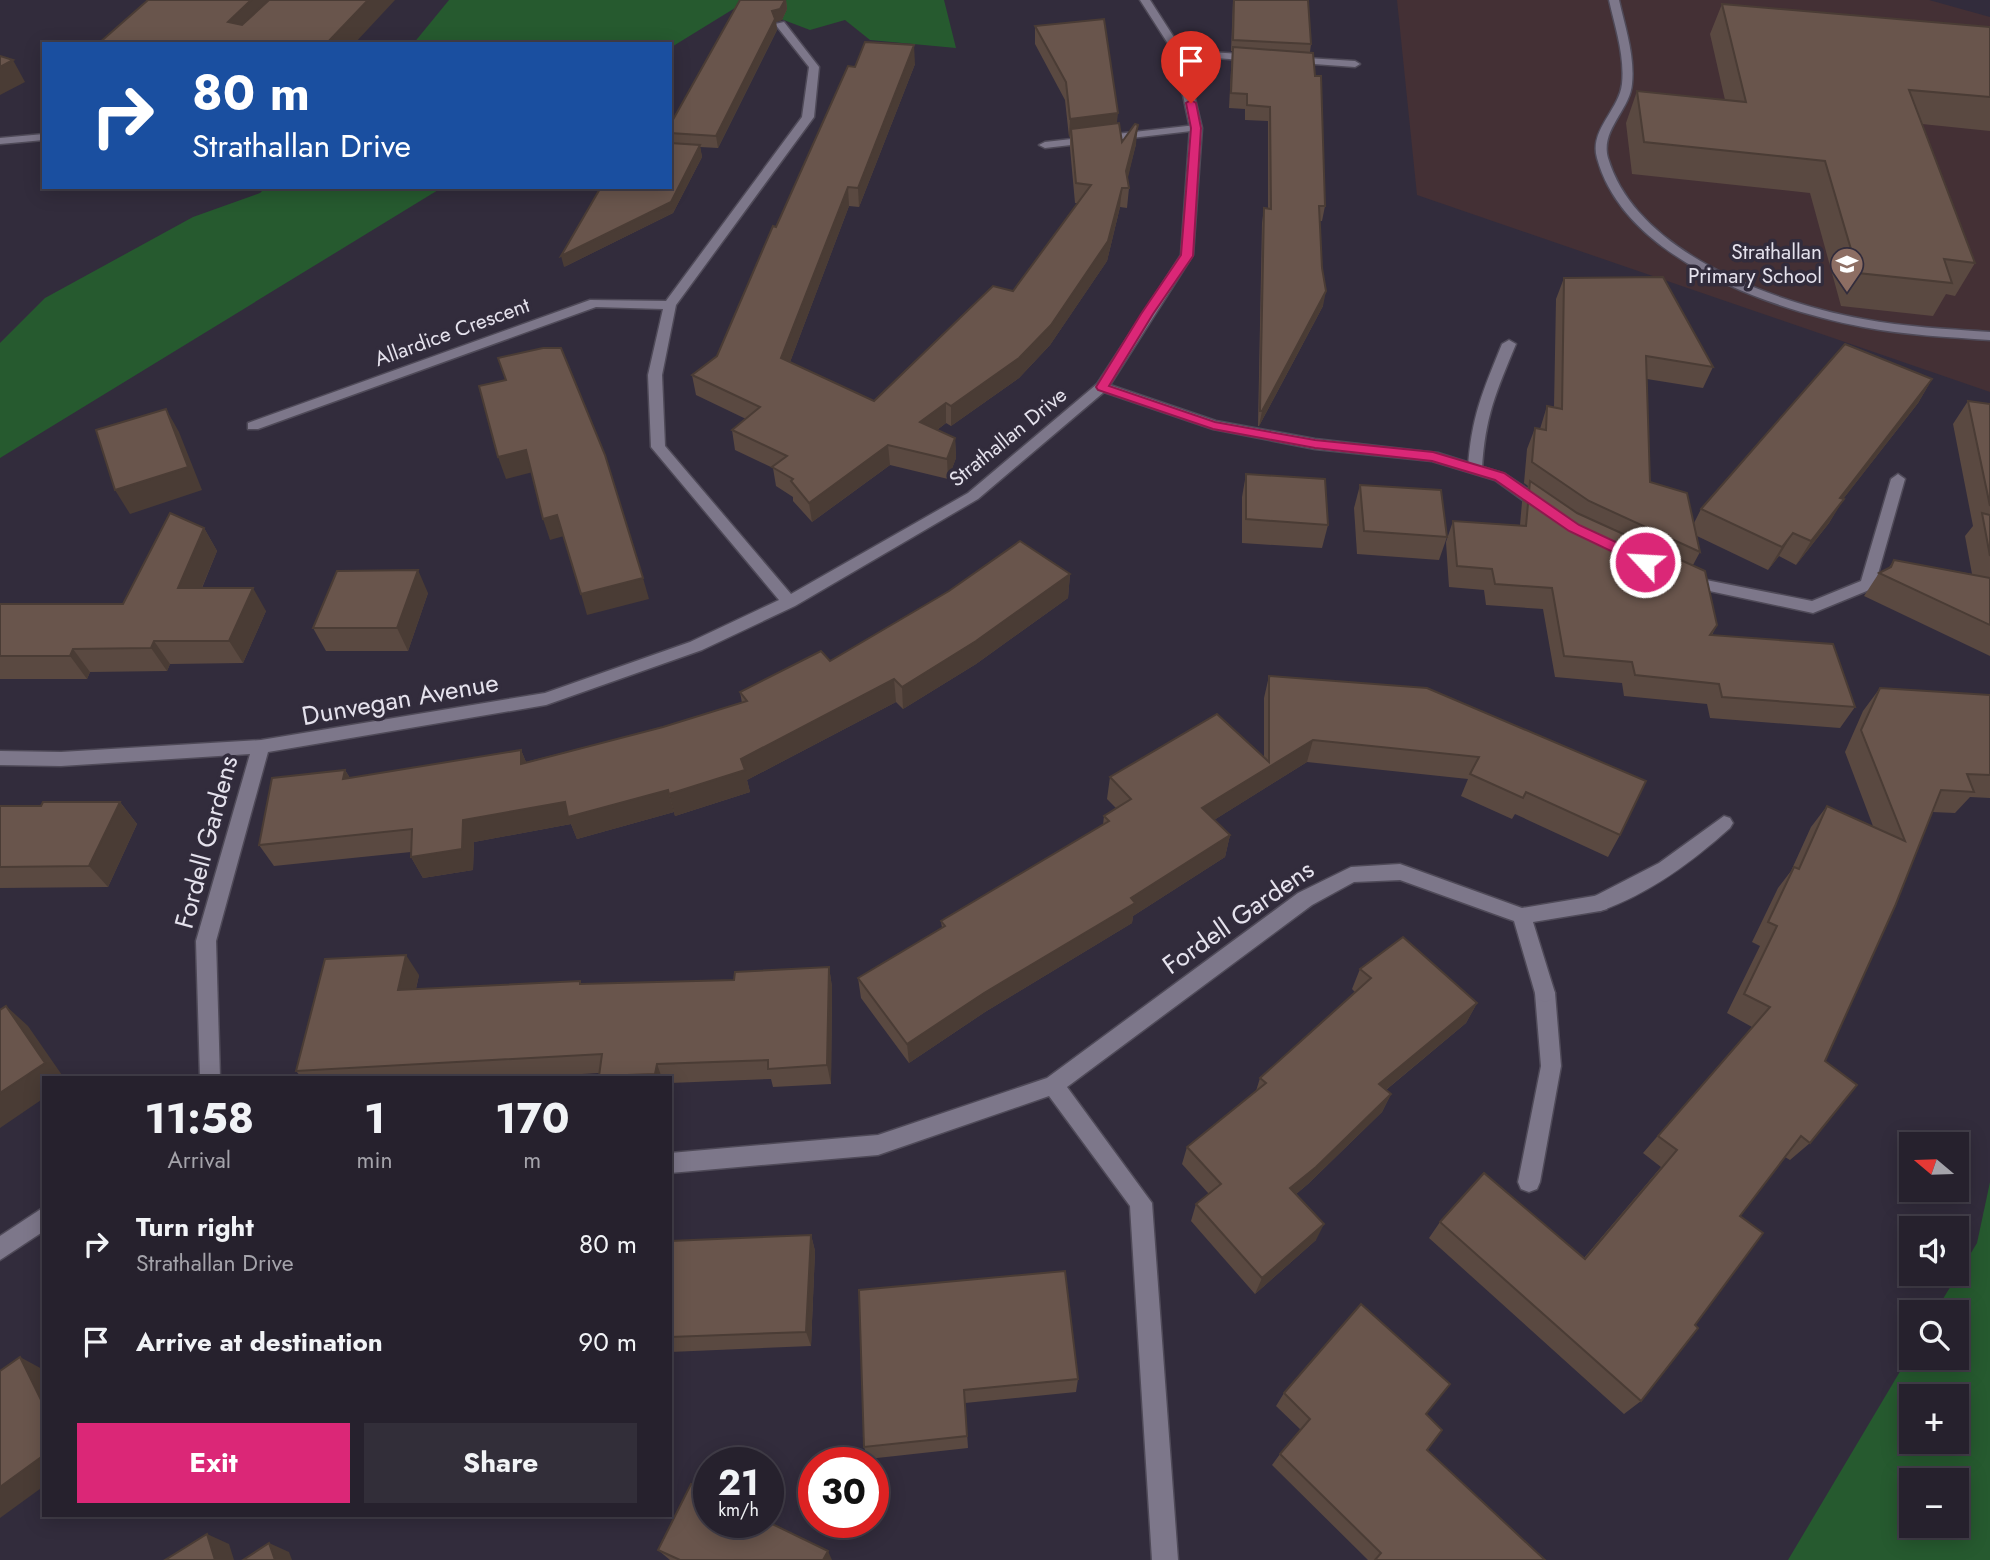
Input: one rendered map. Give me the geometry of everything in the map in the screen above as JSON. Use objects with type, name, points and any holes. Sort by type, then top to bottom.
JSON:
[{"type":"street","name":"Strathallan Drive","points":[[789,601],[973,496],[1102,387],[1187,256],[1196,128],[1179,53],[1145,0]]},
{"type":"street","points":[[1614,0],[1626,59],[1626,93],[1600,141],[1602,159],[1617,193],[1638,221],[1685,256],[1740,286],[1847,320],[1931,333],[1990,336]]},
{"type":"street","points":[[780,24],[814,67],[808,117],[670,305],[655,375],[658,447],[789,601]]},
{"type":"street","points":[[1179,53],[1355,64]]},
{"type":"street","points":[[1045,145],[1196,128]]},
{"type":"street","points":[[0,141],[42,137]]},
{"type":"street","name":"Allardice Crescent","points":[[253,426],[595,303],[670,305]]},
{"type":"street","points":[[1475,469],[1477,434],[1483,407],[1509,344]]},
{"type":"street","points":[[1102,387],[1213,425],[1315,444],[1433,456],[1500,477],[1553,513]]},
{"type":"street","points":[[1669,573],[1693,584],[1813,607],[1868,584],[1898,479]]},
{"type":"street","name":"Dunvegan Avenue","points":[[0,758],[61,760],[261,747],[545,699],[696,646],[789,601]]},
{"type":"street","name":"Fordell Gardens","points":[[210,1076],[206,941],[261,747]]},
{"type":"street","name":"Fordell Gardens","points":[[672,1163],[878,1145],[1053,1085],[1305,898],[1351,875],[1400,872],[1522,916],[1600,903],[1646,882],[1687,856],[1724,823]]},
{"type":"street","points":[[1522,916],[1545,993],[1551,1066],[1529,1182]]},
{"type":"street","points":[[1053,1085],[1141,1203],[1165,1560]]},
{"type":"street","points":[[0,1249],[42,1219]]},
{"type":"shaded area","name":"Strathallan Primary School","points":[[1397,0],[1929,0],[1990,17],[1990,392],[1417,195]]},
{"type":"green space","points":[[449,0],[748,0],[672,47],[672,42],[415,42]]},
{"type":"green space","points":[[766,0],[944,0],[956,48],[870,40],[845,20],[810,30],[760,11]]},
{"type":"green space","points":[[264,189],[440,189],[0,458],[0,343],[45,298],[193,217],[260,193]]},
{"type":"green space","points":[[1990,1182],[1990,1560],[1788,1560],[1901,1370],[1969,1370],[1969,1300],[1942,1300],[1951,1286],[1969,1286],[1969,1256],[1977,1243]]},
{"type":"building","points":[[148,0],[251,0],[228,22],[242,25],[269,0],[368,0],[328,42],[100,42]]},
{"type":"building","points":[[740,0],[785,0],[780,9],[772,11],[775,19],[716,136],[672,133],[672,121]]},
{"type":"building","points":[[1234,0],[1308,0],[1311,44],[1233,40]]},
{"type":"building","points":[[1722,4],[1990,27],[1990,97],[1909,90],[1975,263],[1944,259],[1952,283],[1858,273],[1825,161],[1644,142],[1637,91],[1746,102]]},
{"type":"building","points":[[1104,19],[1118,113],[1070,119],[1066,82],[1035,26]]},
{"type":"building","points":[[865,42],[914,45],[858,188],[848,187],[781,358],[874,401],[993,286],[1013,291],[1091,185],[1076,183],[1071,129],[1119,123],[1122,142],[1135,124],[1138,125],[1126,171],[1129,188],[1122,188],[1108,241],[1051,325],[1019,358],[951,406],[946,403],[920,422],[955,438],[947,459],[888,445],[809,503],[791,481],[793,479],[772,467],[787,456],[732,430],[760,407],[692,375],[717,356],[773,226],[776,227],[848,66],[855,67]]},
{"type":"building","points":[[1233,47],[1313,53],[1315,76],[1321,76],[1325,206],[1319,206],[1326,291],[1262,411],[1264,208],[1271,209],[1270,107],[1247,105],[1247,94],[1231,93]]},
{"type":"building","points":[[0,56],[13,60],[0,67]]},
{"type":"building","points":[[672,143],[700,145],[671,202],[561,256],[600,189],[672,189]]},
{"type":"building","points":[[1663,277],[1713,367],[1646,356],[1650,482],[1687,493],[1700,552],[1589,501],[1532,462],[1535,428],[1546,430],[1547,406],[1562,409],[1564,278]]},
{"type":"building","points":[[1845,344],[1932,379],[1840,498],[1844,499],[1811,541],[1793,533],[1782,547],[1701,509]]},
{"type":"building","points":[[543,348],[561,348],[605,455],[643,578],[581,594],[557,515],[543,519],[526,450],[498,457],[479,386],[506,380],[498,358]]},
{"type":"building","points":[[1968,401],[1990,404],[1990,506]]},
{"type":"building","points":[[166,409],[188,467],[115,490],[96,430]]},
{"type":"building","points":[[1246,474],[1325,479],[1328,525],[1246,519]]},
{"type":"building","points":[[1530,481],[1577,513],[1705,571],[1717,625],[1710,635],[1833,644],[1855,707],[1722,697],[1719,684],[1635,675],[1632,662],[1564,656],[1552,588],[1495,584],[1492,569],[1457,566],[1453,521],[1526,526]]},
{"type":"building","points":[[1360,485],[1441,490],[1447,537],[1364,531]]},
{"type":"building","points":[[170,513],[204,528],[178,588],[253,588],[229,641],[154,641],[151,648],[73,649],[70,656],[0,656],[0,604],[123,604]]},
{"type":"building","points":[[1982,513],[1990,515],[1990,556]]},
{"type":"building","points":[[1020,541],[1070,574],[976,641],[902,687],[894,679],[741,759],[745,770],[669,794],[668,790],[568,817],[565,802],[463,820],[462,849],[411,857],[412,829],[259,845],[272,778],[345,770],[343,779],[521,750],[521,764],[663,727],[747,701],[740,692],[821,651],[830,661],[949,591]]},
{"type":"building","points":[[1894,560],[1990,578],[1990,625],[1879,573],[1891,567]]},
{"type":"building","points":[[418,570],[397,628],[313,628],[337,571]]},
{"type":"building","points":[[1269,676],[1427,688],[1646,781],[1620,835],[1526,792],[1523,798],[1470,774],[1479,757],[1313,740],[1202,808],[1230,835],[1131,898],[1135,903],[984,993],[907,1044],[858,978],[945,926],[941,921],[1109,821],[1104,816],[1131,799],[1110,777],[1217,714],[1269,762]]},
{"type":"building","points":[[1880,688],[1990,695],[1990,775],[1967,774],[1974,792],[1941,790],[1895,906],[1825,1061],[1857,1085],[1810,1143],[1801,1136],[1740,1216],[1763,1233],[1695,1325],[1698,1328],[1641,1401],[1440,1222],[1484,1173],[1585,1259],[1677,1150],[1658,1136],[1770,1007],[1744,994],[1777,926],[1768,922],[1794,867],[1799,869],[1827,806],[1905,841],[1861,730]]},
{"type":"building","points":[[43,802],[120,802],[89,866],[0,867],[0,806],[41,806]]},
{"type":"building","points":[[1403,937],[1477,1003],[1379,1084],[1391,1094],[1316,1167],[1290,1188],[1324,1224],[1262,1278],[1196,1204],[1221,1184],[1187,1147],[1266,1083],[1260,1078],[1371,978],[1360,969]]},
{"type":"building","points":[[406,955],[398,990],[580,981],[580,984],[734,980],[735,972],[829,967],[827,1065],[768,1069],[768,1060],[657,1064],[655,1074],[599,1076],[602,1054],[296,1071],[325,959]]},
{"type":"building","points":[[6,1006],[45,1063],[0,1093],[0,1010]]},
{"type":"building","points":[[811,1235],[806,1332],[672,1337],[672,1241]]},
{"type":"building","points":[[1065,1271],[1078,1379],[964,1390],[967,1436],[864,1447],[859,1290]]},
{"type":"building","points":[[1361,1304],[1450,1384],[1426,1414],[1442,1430],[1427,1450],[1545,1560],[1375,1560],[1381,1553],[1280,1454],[1310,1419],[1284,1393]]},
{"type":"building","points":[[20,1357],[42,1402],[42,1456],[0,1487],[0,1371]]},
{"type":"building","points":[[691,1484],[693,1538],[784,1538],[784,1530],[828,1551],[823,1560],[680,1560],[658,1550]]},
{"type":"building","points":[[207,1534],[215,1560],[165,1560]]},
{"type":"building","points":[[269,1543],[275,1560],[243,1560]]},
{"type":"place","name":"Strathallan Primary School","points":[[1847,294]]},
{"type":"route","points":[[1191,103],[1196,128],[1187,256],[1102,387],[1213,425],[1315,444],[1433,456],[1500,477],[1574,528],[1645,562]]}]
